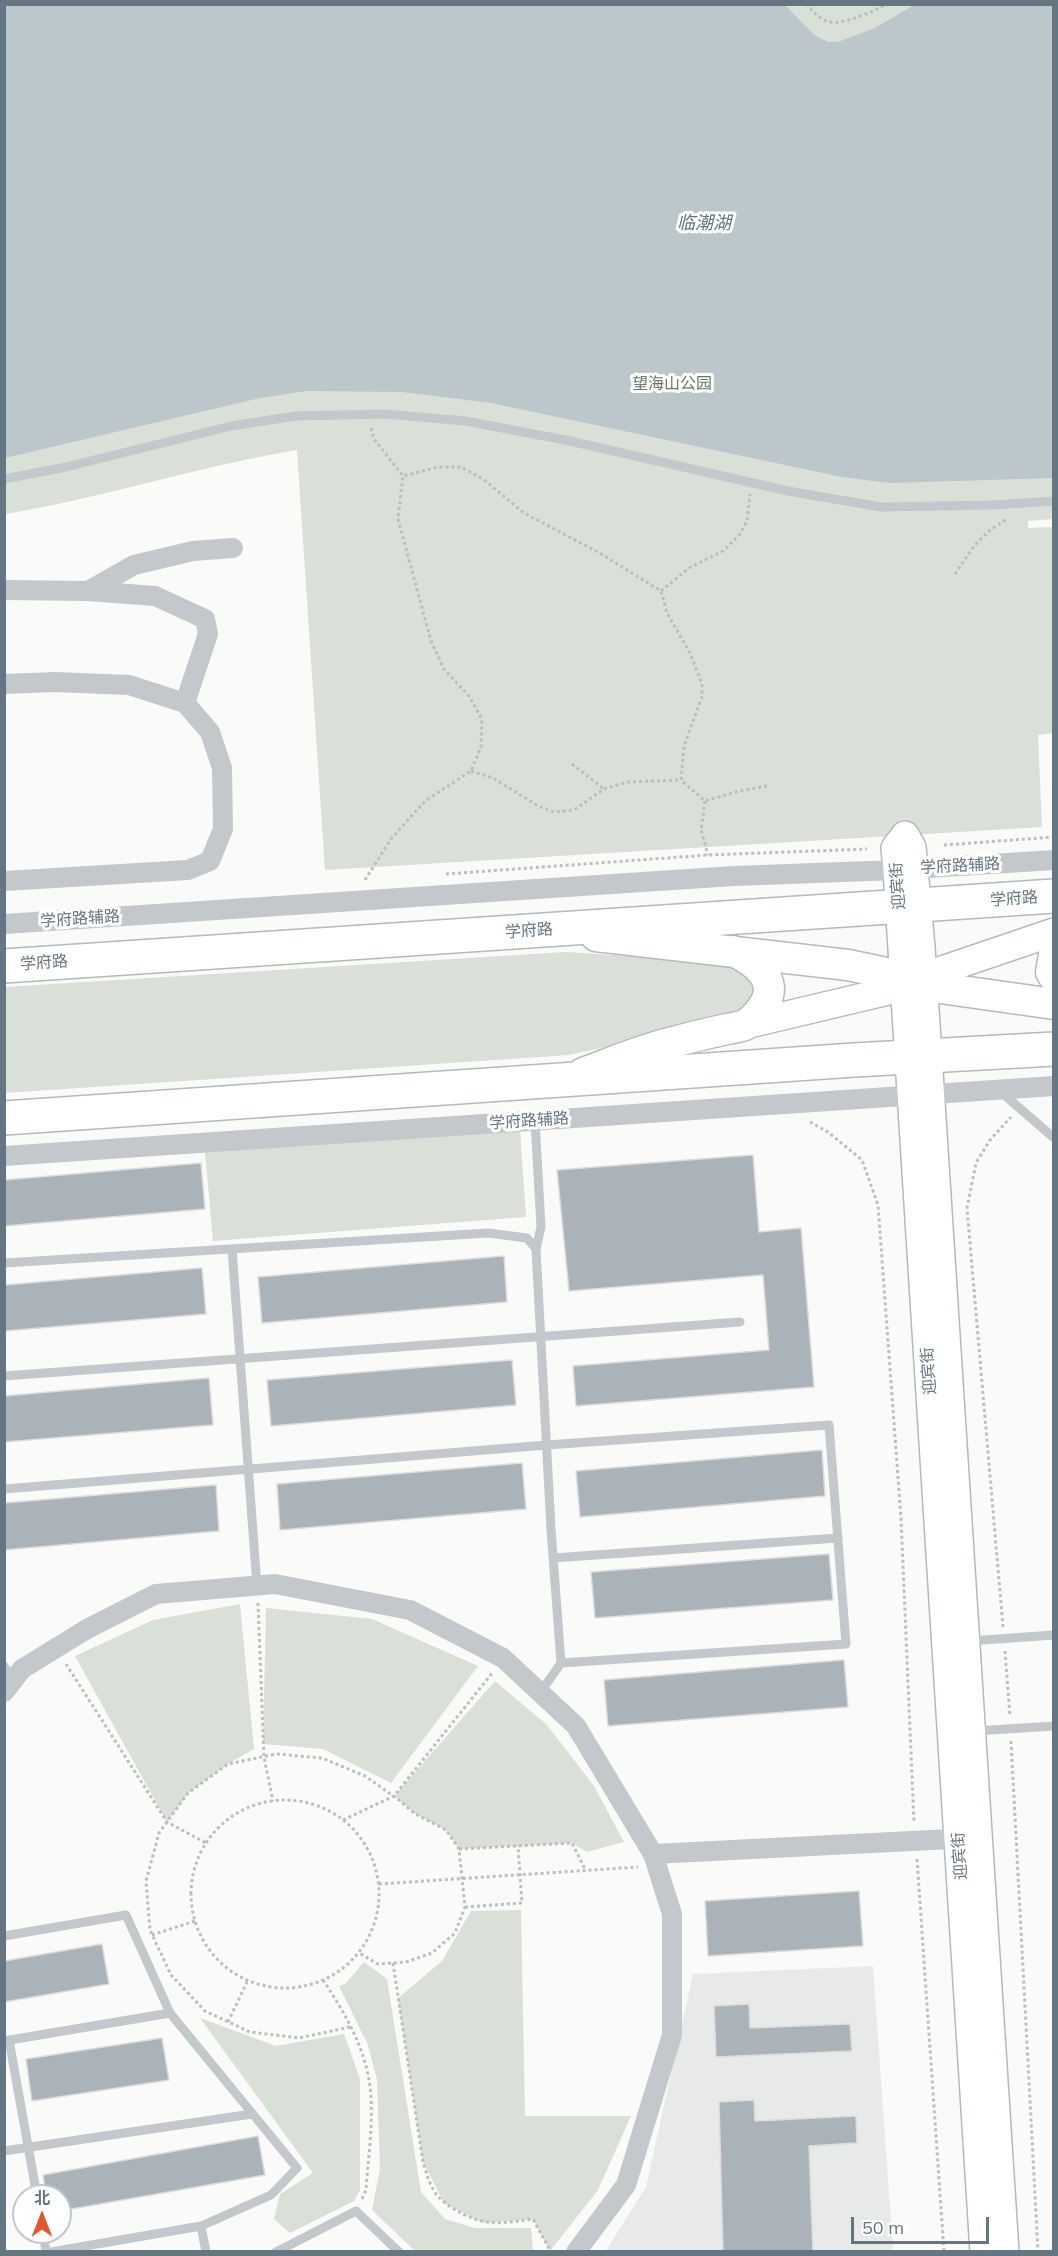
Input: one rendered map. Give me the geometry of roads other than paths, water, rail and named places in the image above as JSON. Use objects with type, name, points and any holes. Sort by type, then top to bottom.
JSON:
[{"type":"highway","name":"学府路","points":[[4,966],[1053,896]]},
{"type":"highway","points":[[4,1118],[1053,1049]]},
{"type":"main road","name":"迎宾街","points":[[905,869],[968,1838],[1005,2252]]},
{"type":"main road","points":[[539,930],[848,965],[914,982],[1053,1004]]},
{"type":"main road","points":[[563,1080],[670,1042],[914,982],[1053,932]]},
{"type":"main road","points":[[729,950],[750,959],[765,976],[769,985],[769,993],[760,1011],[745,1025]]},
{"type":"main road","points":[[1053,955],[1053,977]]},
{"type":"main road","name":"迎宾街","points":[[920,1095],[970,1731],[968,1838],[984,2252]]},
{"type":"street","points":[[88,591],[134,565],[193,551],[233,548]]},
{"type":"street","points":[[4,590],[88,591],[155,596],[205,619],[208,634],[185,703]]},
{"type":"street","points":[[4,684],[56,682],[129,685],[185,703],[210,732],[222,768],[223,829],[210,861],[188,870],[4,881]]},
{"type":"street","name":"学府路辅路","points":[[4,924],[734,876],[1053,860]]},
{"type":"street","name":"学府路辅路","points":[[4,1156],[1053,1086]]},
{"type":"street","points":[[7,1680],[87,1629],[156,1593],[275,1584],[410,1610],[503,1659],[576,1726],[654,1860],[672,1914],[672,2035],[626,2185],[576,2252]]},
{"type":"street","points":[[654,1860],[968,1838]]},
{"type":"lane","points":[[4,480],[231,426],[296,416],[384,414],[466,421],[570,441],[752,483],[881,507],[1053,501]]},
{"type":"lane","points":[[999,1090],[1053,1138]]},
{"type":"lane","points":[[535,1120],[541,1227],[536,1250],[561,1663],[540,1693]]},
{"type":"lane","points":[[4,1263],[488,1233],[527,1238],[536,1250]]},
{"type":"lane","points":[[232,1249],[257,1586]]},
{"type":"lane","points":[[4,1376],[740,1322]]},
{"type":"lane","points":[[4,1489],[547,1445],[829,1425],[846,1644],[561,1663]]},
{"type":"lane","points":[[553,1558],[838,1538]]},
{"type":"lane","points":[[964,1642],[1053,1635]]},
{"type":"lane","points":[[970,1731],[1053,1726]]},
{"type":"lane","points":[[4,1936],[126,1915],[170,2013],[297,2168],[271,2195],[201,2226],[51,2252]]},
{"type":"lane","points":[[35,2184],[7,2040],[170,2013]]},
{"type":"lane","points":[[4,2151],[252,2114]]},
{"type":"lane","points":[[276,2252],[356,2211],[399,2252]]},
{"type":"lane","points":[[201,2226],[206,2252]]},
{"type":"water","name":"临潮湖","points":[[5,5],[785,5],[814,35],[828,42],[838,42],[875,28],[914,5],[1053,5],[1053,478],[890,483],[842,477],[491,403],[402,392],[307,391],[260,398],[5,458]]},
{"type":"park label","name":"望海山公园","points":[[672,384]]}]
